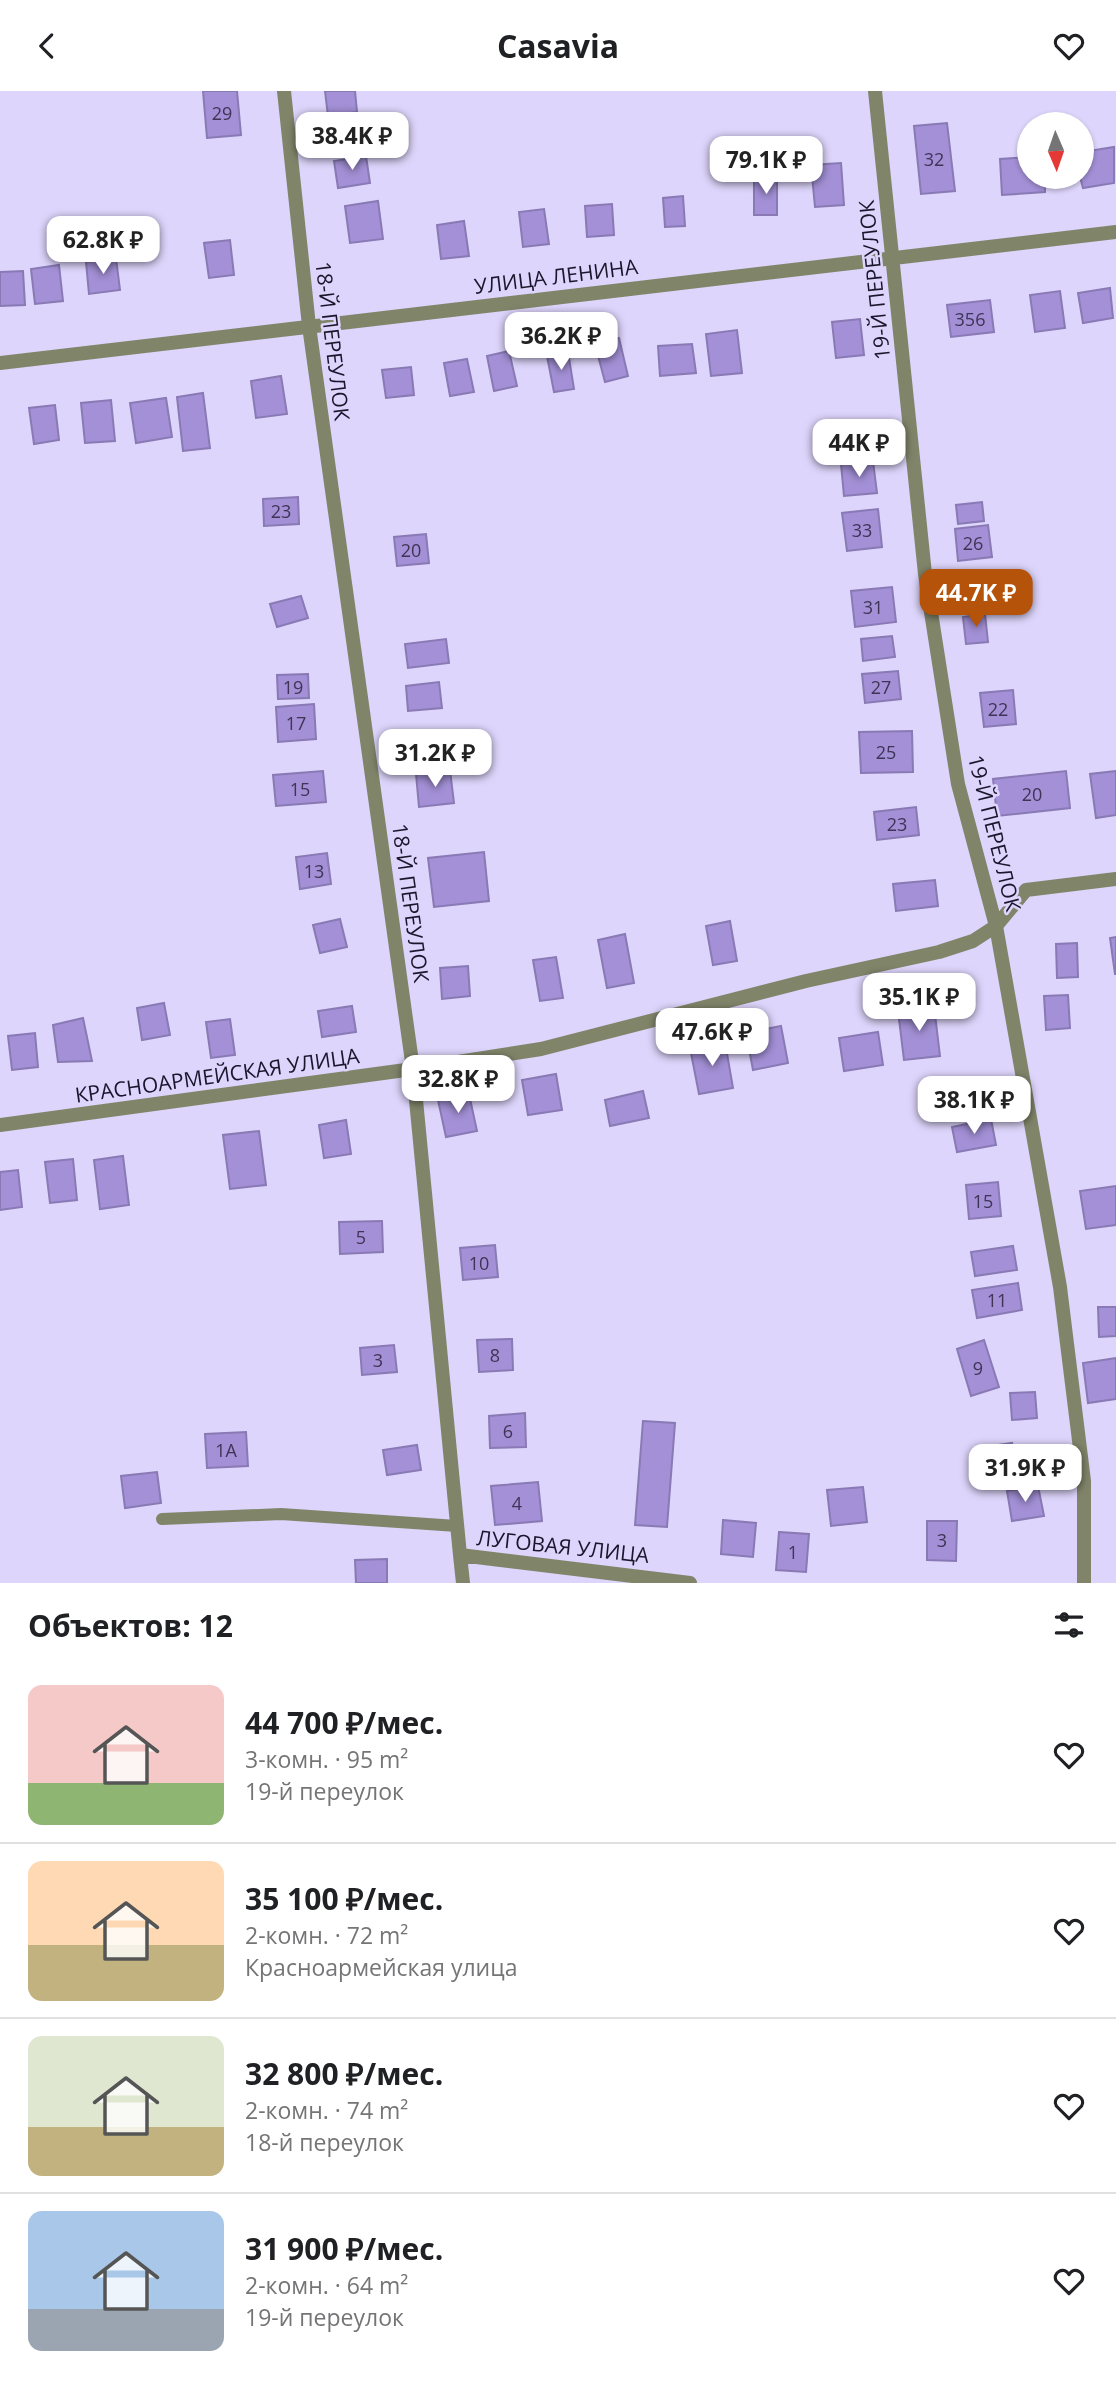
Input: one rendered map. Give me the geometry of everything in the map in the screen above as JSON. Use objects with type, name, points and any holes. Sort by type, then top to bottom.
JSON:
[{"type":"street","name":"18-Й ПЕРЕУЛОК","points":[[284,91],[309,326],[413,1069],[460,1555]]},
{"type":"street","name":"19-Й ПЕРЕУЛОК","points":[[875,91],[929,600],[958,784],[996,926],[1060,1287],[1084,1481],[1084,1583]]},
{"type":"street","name":"УЛИЦА ЛЕНИНА","points":[[0,363],[1116,232]]},
{"type":"street","name":"КРАСНОАРМЕЙСКАЯ УЛИЦА","points":[[0,1125],[541,1049],[806,981],[939,952],[973,941],[996,926],[1026,890],[1116,880]]},
{"type":"street","name":"ЛУГОВАЯ УЛИЦА","points":[[463,1583],[460,1555],[690,1583]]},
{"type":"lane","points":[[163,1520],[281,1514],[457,1527]]},
{"type":"building","points":[[203,91],[237,91],[241,135],[207,138]]},
{"type":"building","points":[[325,91],[355,91],[357,112],[328,116]]},
{"type":"building","points":[[947,123],[955,191],[921,194],[914,126]]},
{"type":"building","points":[[1114,147],[1114,183],[1094,186],[1094,150]]},
{"type":"building","points":[[366,156],[370,183],[338,188],[334,161]]},
{"type":"building","points":[[1017,158],[1017,189],[1045,189],[1045,192],[1002,195],[1000,159]]},
{"type":"building","points":[[841,163],[844,205],[815,207],[811,165]]},
{"type":"building","points":[[777,177],[777,215],[754,215],[754,178]]},
{"type":"building","points":[[683,196],[685,226],[665,227],[663,198]]},
{"type":"building","points":[[378,201],[383,239],[350,243],[345,206]]},
{"type":"building","points":[[612,204],[614,235],[587,237],[585,206]]},
{"type":"building","points":[[544,209],[549,244],[523,247],[519,212]]},
{"type":"building","points":[[464,221],[469,256],[441,259],[437,225]]},
{"type":"building","points":[[230,240],[234,275],[209,278],[204,243]]},
{"type":"building","points":[[116,258],[120,290],[89,294],[86,262]]},
{"type":"building","points":[[59,265],[63,301],[35,304],[31,269]]},
{"type":"building","points":[[23,271],[25,305],[0,306],[0,272]]},
{"type":"building","points":[[1110,288],[1113,318],[1083,323],[1078,293]]},
{"type":"building","points":[[1060,291],[1065,328],[1035,332],[1030,295]]},
{"type":"building","points":[[990,300],[994,332],[951,337],[947,305]]},
{"type":"building","points":[[860,319],[864,355],[836,358],[832,322]]},
{"type":"building","points":[[737,330],[742,373],[711,376],[706,334]]},
{"type":"building","points":[[619,338],[628,376],[605,382],[595,344]]},
{"type":"building","points":[[692,344],[696,373],[660,376],[658,346]]},
{"type":"building","points":[[509,351],[517,386],[494,391],[487,356]]},
{"type":"building","points":[[568,352],[574,389],[554,392],[547,356]]},
{"type":"building","points":[[467,359],[474,392],[450,396],[444,363]]},
{"type":"building","points":[[411,367],[414,395],[386,398],[382,370]]},
{"type":"building","points":[[281,376],[287,414],[256,418],[251,381]]},
{"type":"building","points":[[203,393],[210,448],[183,451],[177,397]]},
{"type":"building","points":[[166,398],[172,437],[136,443],[130,403]]},
{"type":"building","points":[[111,400],[115,441],[85,443],[81,403]]},
{"type":"building","points":[[55,405],[59,440],[34,444],[29,408]]},
{"type":"building","points":[[873,461],[877,493],[844,496],[841,464]]},
{"type":"building","points":[[298,497],[299,524],[264,526],[263,499]]},
{"type":"building","points":[[982,502],[984,521],[958,524],[956,505]]},
{"type":"building","points":[[878,509],[882,547],[847,551],[842,513]]},
{"type":"building","points":[[988,525],[992,557],[958,561],[955,529]]},
{"type":"building","points":[[426,534],[429,563],[397,566],[394,537]]},
{"type":"building","points":[[892,587],[896,622],[855,627],[851,591]]},
{"type":"building","points":[[301,596],[308,618],[277,627],[270,604]]},
{"type":"building","points":[[985,614],[988,642],[966,644],[963,617]]},
{"type":"building","points":[[892,636],[895,657],[863,661],[861,639]]},
{"type":"building","points":[[446,639],[449,663],[408,668],[405,644]]},
{"type":"building","points":[[898,671],[901,699],[865,703],[862,674]]},
{"type":"building","points":[[308,674],[309,698],[278,699],[277,675]]},
{"type":"building","points":[[439,682],[442,708],[408,711],[406,686]]},
{"type":"building","points":[[1013,690],[1016,724],[984,727],[980,693]]},
{"type":"building","points":[[314,704],[316,739],[278,742],[276,707]]},
{"type":"building","points":[[912,731],[913,772],[861,773],[859,732]]},
{"type":"building","points":[[450,770],[454,803],[419,807],[416,774]]},
{"type":"building","points":[[323,771],[326,802],[276,806],[273,775]]},
{"type":"building","points":[[1066,771],[1070,808],[997,816],[993,779]]},
{"type":"building","points":[[1116,771],[1116,815],[1096,818],[1090,774]]},
{"type":"building","points":[[916,807],[919,835],[877,840],[874,812]]},
{"type":"building","points":[[484,852],[489,901],[434,907],[428,858]]},
{"type":"building","points":[[327,853],[331,884],[300,889],[296,857]]},
{"type":"building","points":[[935,880],[938,906],[896,911],[893,884]]},
{"type":"building","points":[[340,919],[347,947],[320,953],[313,925]]},
{"type":"building","points":[[730,921],[737,961],[713,965],[706,926]]},
{"type":"building","points":[[625,934],[634,983],[607,988],[598,940]]},
{"type":"building","points":[[1116,937],[1116,974],[1115,974],[1110,938]]},
{"type":"building","points":[[1077,943],[1078,977],[1057,978],[1056,944]]},
{"type":"building","points":[[556,957],[563,998],[540,1001],[533,960]]},
{"type":"building","points":[[468,966],[470,996],[442,999],[440,968]]},
{"type":"building","points":[[1068,995],[1070,1028],[1046,1030],[1044,996]]},
{"type":"building","points":[[164,1003],[170,1035],[142,1040],[137,1008]]},
{"type":"building","points":[[352,1006],[356,1032],[322,1037],[318,1011]]},
{"type":"building","points":[[934,1006],[940,1056],[904,1060],[898,1011]]},
{"type":"building","points":[[83,1018],[92,1061],[58,1062],[53,1025]]},
{"type":"building","points":[[230,1019],[235,1055],[211,1058],[206,1022]]},
{"type":"building","points":[[781,1026],[788,1063],[753,1070],[746,1033]]},
{"type":"building","points":[[878,1032],[883,1065],[844,1071],[839,1038]]},
{"type":"building","points":[[35,1033],[38,1067],[12,1070],[8,1036]]},
{"type":"building","points":[[725,1042],[733,1088],[699,1094],[690,1048]]},
{"type":"building","points":[[556,1074],[562,1110],[528,1115],[522,1080]]},
{"type":"building","points":[[643,1091],[649,1118],[610,1126],[605,1100]]},
{"type":"building","points":[[469,1094],[477,1131],[446,1137],[438,1100]]},
{"type":"building","points":[[991,1119],[996,1145],[957,1152],[952,1127]]},
{"type":"building","points":[[346,1120],[351,1154],[324,1158],[319,1125]]},
{"type":"building","points":[[259,1131],[266,1185],[230,1189],[223,1135]]},
{"type":"building","points":[[123,1156],[129,1205],[100,1209],[94,1160]]},
{"type":"building","points":[[73,1159],[77,1200],[50,1203],[45,1162]]},
{"type":"building","points":[[18,1170],[22,1207],[0,1210],[0,1172]]},
{"type":"building","points":[[998,1182],[1001,1216],[969,1219],[966,1185]]},
{"type":"building","points":[[1116,1186],[1116,1225],[1086,1229],[1080,1191]]},
{"type":"building","points":[[382,1221],[383,1252],[340,1254],[339,1222]]},
{"type":"building","points":[[495,1245],[498,1277],[463,1280],[460,1248]]},
{"type":"building","points":[[1013,1246],[1017,1270],[975,1276],[971,1252]]},
{"type":"building","points":[[1018,1283],[1022,1310],[977,1318],[972,1290]]},
{"type":"building","points":[[1098,1307],[1116,1307],[1116,1336],[1099,1337]]},
{"type":"building","points":[[512,1339],[513,1370],[479,1372],[477,1340]]},
{"type":"building","points":[[984,1340],[999,1387],[971,1396],[957,1349]]},
{"type":"building","points":[[394,1345],[397,1372],[362,1375],[360,1348]]},
{"type":"building","points":[[1116,1358],[1116,1399],[1088,1403],[1083,1363]]},
{"type":"building","points":[[1035,1392],[1037,1418],[1012,1420],[1010,1393]]},
{"type":"building","points":[[525,1413],[526,1447],[490,1448],[489,1416]]},
{"type":"building","points":[[643,1421],[675,1423],[667,1527],[635,1525]]},
{"type":"building","points":[[246,1432],[248,1466],[207,1468],[205,1434]]},
{"type":"building","points":[[1012,1443],[1015,1465],[986,1468],[984,1447]]},
{"type":"building","points":[[417,1445],[421,1470],[387,1475],[383,1450]]},
{"type":"building","points":[[157,1472],[161,1503],[125,1508],[121,1476]]},
{"type":"building","points":[[538,1482],[542,1521],[495,1525],[491,1486]]},
{"type":"building","points":[[1038,1486],[1044,1516],[1012,1521],[1007,1491]]},
{"type":"building","points":[[863,1487],[867,1522],[831,1526],[827,1490]]},
{"type":"building","points":[[723,1520],[756,1523],[753,1557],[721,1554]]},
{"type":"building","points":[[927,1521],[957,1521],[956,1561],[927,1560]]},
{"type":"building","points":[[779,1532],[809,1534],[806,1572],[776,1570]]},
{"type":"building","points":[[387,1559],[387,1583],[356,1583],[355,1560]]}]
